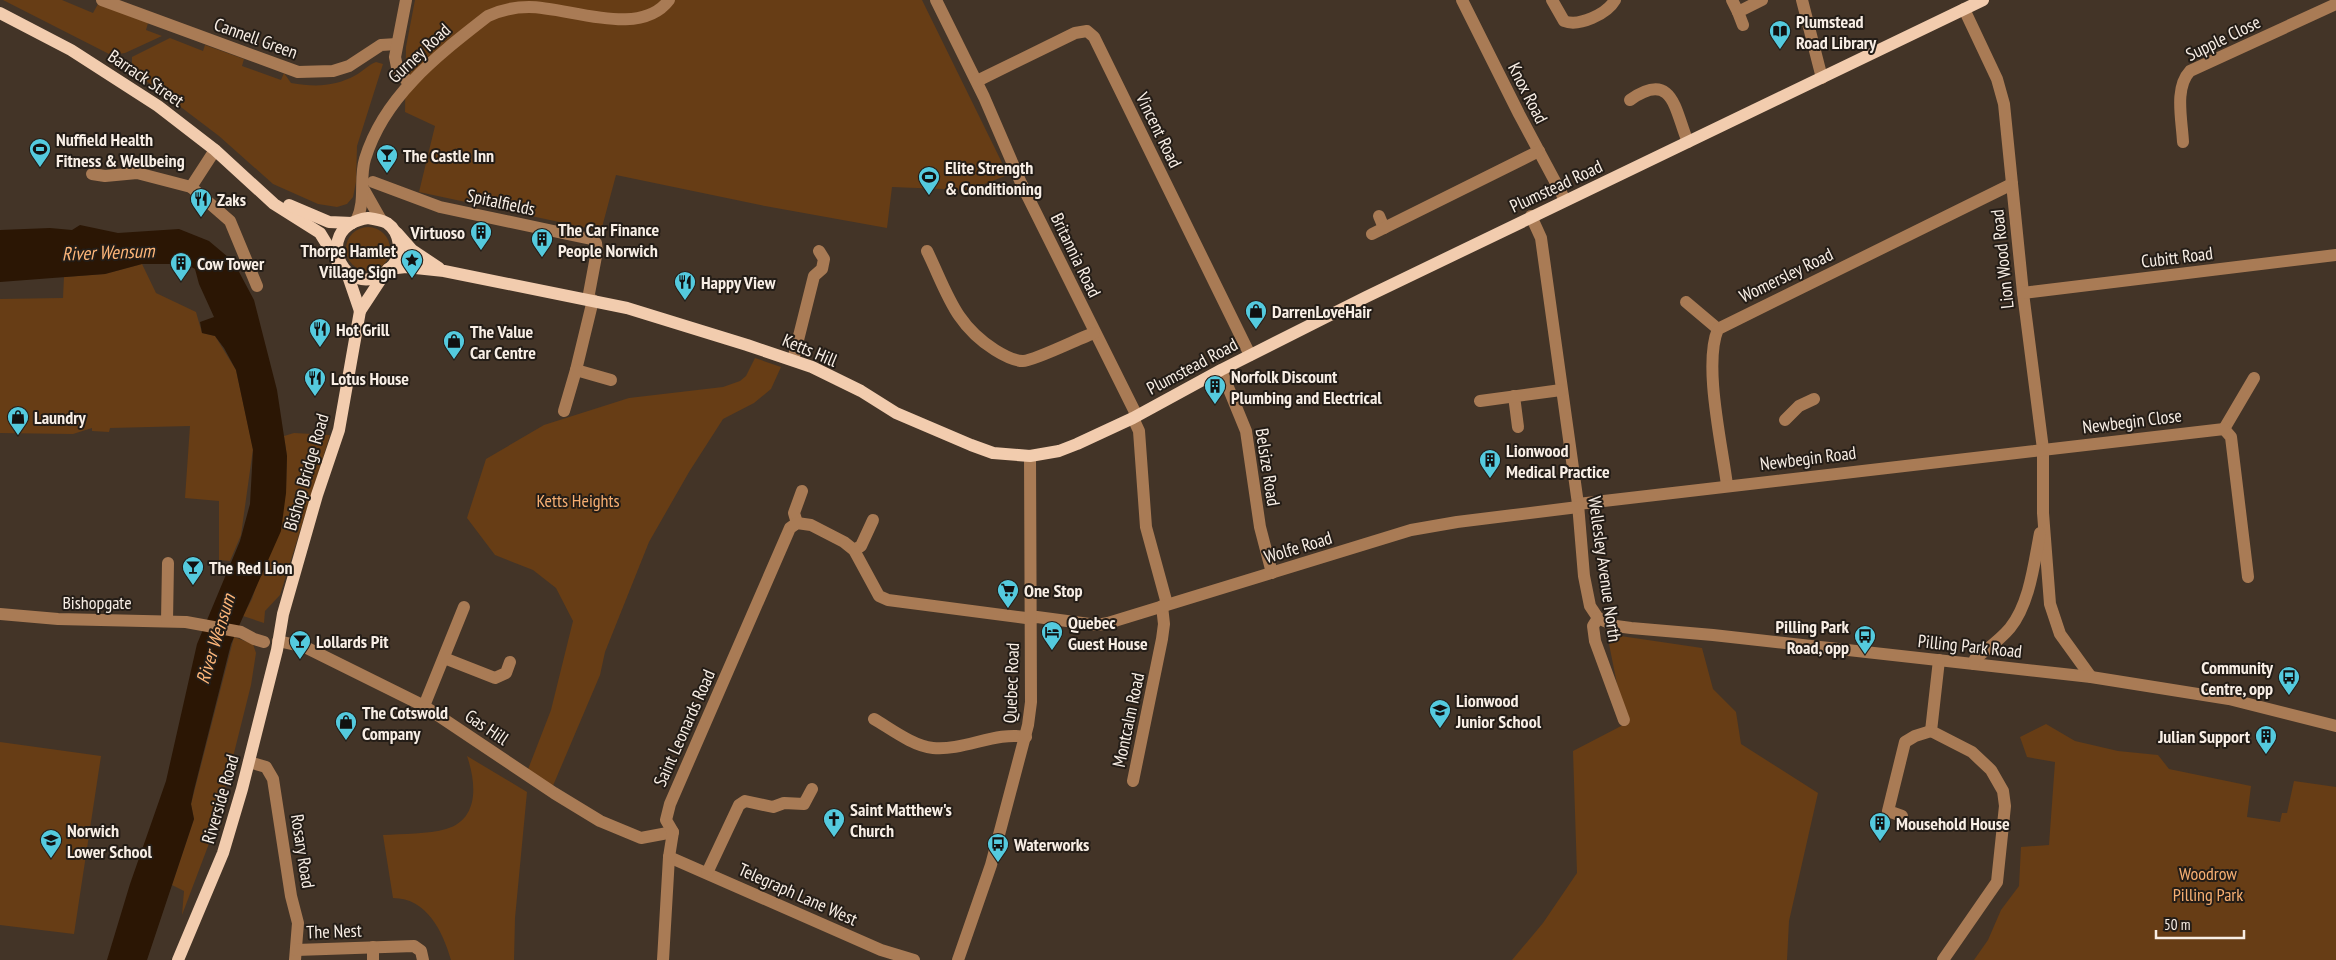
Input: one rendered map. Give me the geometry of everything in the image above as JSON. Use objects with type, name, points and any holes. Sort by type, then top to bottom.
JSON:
[{"type":"main road","name":"Plumstead Road","points":[[1139,414],[1250,355],[1531,216],[1983,0]]},
{"type":"main road","name":"Barrack Street","points":[[0,13],[71,50],[132,87],[214,150],[274,204],[320,233],[343,268]]},
{"type":"main road","name":"Barrack Street","points":[[260,190],[329,222],[354,221]]},
{"type":"main road","points":[[368,218],[381,220],[392,228],[398,239],[398,254],[395,262],[386,271],[367,280],[343,268],[336,245],[340,235],[354,221],[368,218]]},
{"type":"main road","name":"Ketts Hill","points":[[392,228],[412,250],[444,271]]},
{"type":"main road","name":"Ketts Hill","points":[[386,271],[406,267],[444,271],[636,311],[793,360],[861,392],[896,413],[946,436],[993,453],[1030,456],[1068,448],[1139,414]]},
{"type":"main road","name":"Bishop Bridge Road","points":[[343,268],[360,311]]},
{"type":"main road","name":"Bishop Bridge Road","points":[[278,641],[283,614],[306,533],[339,430],[360,311],[386,271]]},
{"type":"main road","name":"Riverside Road","points":[[181,959],[223,853],[249,762],[278,641]]},
{"type":"street","name":"Cannell Green","points":[[102,0],[298,72],[322,73],[333,71],[349,66],[381,45],[397,44]]},
{"type":"street","points":[[406,0],[397,44],[396,62],[409,84]]},
{"type":"street","name":"Gurney Road","points":[[354,221],[362,207],[368,185],[364,162],[384,116],[409,84],[488,16],[501,10],[528,7],[610,19],[636,19],[658,11],[669,0]]},
{"type":"street","name":"Britannia Road","points":[[936,0],[977,81],[1021,183],[1094,333],[1139,414],[1146,527],[1164,605]]},
{"type":"street","name":"Knox Road","points":[[1462,0],[1565,200]]},
{"type":"street","points":[[1552,0],[1564,21],[1574,24],[1591,18],[1609,7],[1616,0]]},
{"type":"street","points":[[1743,25],[1735,6],[1762,0]]},
{"type":"street","points":[[1802,0],[1822,78]]},
{"type":"street","name":"Supple Close","points":[[2183,142],[2181,89],[2183,78],[2190,71],[2336,4]]},
{"type":"street","name":"Lion Wood Road","points":[[1964,10],[2001,92],[2023,294],[2043,449],[2043,513],[2050,604],[2060,634],[2091,677]]},
{"type":"street","name":"Vincent Road","points":[[977,81],[1075,33],[1087,31],[1094,37],[1250,355]]},
{"type":"street","points":[[1635,92],[1649,88],[1657,89],[1670,95],[1678,111],[1688,142]]},
{"type":"street","points":[[191,187],[214,150]]},
{"type":"street","points":[[1372,234],[1382,222],[1449,189],[1539,151]]},
{"type":"street","points":[[92,174],[106,176],[138,173],[191,187],[230,221],[257,286]]},
{"type":"street","name":"Womersley Road","points":[[1718,329],[2012,184]]},
{"type":"street","points":[[368,185],[381,220]]},
{"type":"street","name":"Spitalfields","points":[[368,185],[400,198],[591,238],[596,243],[597,251],[590,300]]},
{"type":"street","name":"Wellesley Avenue North","points":[[1531,216],[1541,238],[1578,505],[1587,594],[1590,606],[1598,618],[1594,626],[1595,641],[1624,720]]},
{"type":"street","points":[[793,360],[814,276],[822,269],[824,260],[819,251]]},
{"type":"street","points":[[927,251],[953,308],[964,324],[984,343],[1010,359],[1024,361],[1094,333]]},
{"type":"street","name":"Cubitt Road","points":[[2023,294],[2336,255]]},
{"type":"street","points":[[564,411],[576,370],[590,300]]},
{"type":"street","points":[[1686,302],[1718,329],[1712,342],[1711,364],[1727,485]]},
{"type":"street","points":[[576,370],[612,380]]},
{"type":"street","name":"Belsize Road","points":[[1221,370],[1246,431],[1260,526],[1272,573]]},
{"type":"street","points":[[2248,577],[2231,437],[2224,429],[2254,378]]},
{"type":"street","points":[[1480,401],[1561,390]]},
{"type":"street","points":[[1514,396],[1518,427]]},
{"type":"street","points":[[1785,420],[1799,406],[1814,399]]},
{"type":"street","name":"Newbegin Close","points":[[2043,449],[2224,429]]},
{"type":"street","name":"Newbegin Road","points":[[1578,505],[1727,485],[2043,449]]},
{"type":"street","name":"Quebec Road","points":[[958,960],[991,865],[1026,737],[1031,702],[1030,456]]},
{"type":"street","name":"Saint Leonards Road","points":[[663,960],[669,858],[673,832],[666,820],[670,804],[796,518],[802,491]]},
{"type":"street","name":"Wolfe Road","points":[[1031,619],[1037,617],[1097,625],[1412,530],[1578,505]]},
{"type":"street","name":"Lion Wood Road","points":[[1974,664],[1975,658],[2011,627],[2023,603],[2034,568],[2043,513]]},
{"type":"street","points":[[796,518],[844,542],[854,550],[879,596],[888,600],[1031,619]]},
{"type":"street","points":[[854,550],[861,546],[873,520]]},
{"type":"street","points":[[167,621],[168,563]]},
{"type":"street","name":"Montcalm Road","points":[[1133,781],[1162,638],[1164,605]]},
{"type":"street","points":[[424,706],[464,607]]},
{"type":"street","name":"Bishopgate","points":[[0,614],[58,619],[190,622],[241,632],[254,640],[264,642]]},
{"type":"street","name":"Pilling Park Road","points":[[1598,618],[1616,626],[1631,628],[1713,635],[2091,677],[2230,700],[2336,726]]},
{"type":"street","name":"Gas Hill","points":[[278,641],[304,648],[424,706],[554,793],[600,821],[641,838],[673,832]]},
{"type":"street","points":[[444,658],[495,678],[506,673],[510,662]]},
{"type":"street","points":[[1931,731],[1939,660]]},
{"type":"street","points":[[874,719],[922,745],[933,748],[959,746],[1012,736],[1026,737]]},
{"type":"street","points":[[1902,816],[1888,811],[1905,742],[1914,736],[1931,731],[1972,752],[1991,770],[2003,791],[2006,806],[1997,882],[1943,960]]},
{"type":"street","name":"Rosary Road","points":[[249,762],[266,767],[272,779],[291,896],[298,923],[296,955]]},
{"type":"street","points":[[707,873],[739,805],[745,801],[772,807],[784,802],[804,804],[812,789]]},
{"type":"street","name":"Telegraph Lane West","points":[[669,858],[881,950],[914,960]]},
{"type":"street","name":"The Nest","points":[[296,955],[373,954],[414,946],[421,951],[423,960]]},
{"type":"green space","points":[[3,0],[62,0],[93,13],[98,4],[148,23],[146,30],[162,36],[125,53],[111,55]]},
{"type":"green space","points":[[415,0],[922,0],[1008,175],[968,190],[892,187],[887,228],[765,206],[616,175],[601,231],[419,192],[435,126],[405,112],[406,47]]},
{"type":"green space","points":[[170,38],[203,51],[205,45],[244,59],[242,66],[281,80],[284,73],[291,83],[332,84],[356,75],[376,62],[383,64],[357,146],[356,182],[353,197],[347,204],[337,207],[318,204],[273,184],[219,136],[132,70],[132,57]]},
{"type":"green space","points":[[372,227],[384,233],[389,240],[389,258],[384,265],[377,270],[364,271],[352,265],[347,258],[346,245],[352,233],[359,228]]},
{"type":"green space","points":[[142,264],[156,293],[196,312],[202,333],[215,336],[236,370],[253,449],[241,535],[230,561],[219,560],[219,501],[185,498],[190,426],[110,428],[109,432],[92,431],[92,428],[73,434],[0,433],[0,299],[63,298],[64,277],[105,274]]},
{"type":"green space","name":"Ketts Heights","points":[[755,358],[781,367],[771,389],[754,403],[723,419],[689,472],[649,542],[605,652],[600,675],[552,788],[527,772],[551,710],[573,621],[556,588],[533,570],[495,555],[467,518],[486,459],[544,425],[629,398],[723,387],[740,381],[746,376]]},
{"type":"green space","points":[[294,433],[330,435],[280,595],[265,611],[264,623],[243,616],[252,599],[286,493],[287,456],[284,436]]},
{"type":"green space","points":[[1607,634],[1702,648],[1713,689],[1736,712],[1741,744],[1818,793],[1789,921],[1787,960],[1512,960],[1543,923],[1577,873],[1573,751],[1625,724]]},
{"type":"green space","points":[[234,637],[253,644],[256,653],[251,685],[216,825],[182,915],[184,891],[172,885],[194,819],[191,804]]},
{"type":"green space","name":"Woodrow Pilling Park","points":[[2046,724],[2075,741],[2118,751],[2158,755],[2169,769],[2251,786],[2247,817],[2280,822],[2282,813],[2287,813],[2294,781],[2336,787],[2336,960],[1974,960],[1988,940],[2001,910],[2019,886],[2021,847],[2049,845],[2055,762],[2027,757],[2020,737]]},
{"type":"green space","name":"Norwich Lower School","points":[[0,742],[101,756],[74,934],[0,925]]},
{"type":"green space","points":[[467,756],[527,792],[515,918],[514,960],[451,960],[448,949],[432,918],[415,904],[393,898],[383,835],[439,831],[457,824],[465,817],[473,799],[472,777]]},
{"type":"water","name":"River Wensum","points":[[80,225],[118,233],[179,229],[209,241],[228,257],[238,270],[254,300],[277,390],[287,456],[286,493],[281,531],[231,644],[191,804],[194,819],[147,960],[107,960],[130,884],[166,781],[197,644],[240,541],[250,504],[253,450],[236,370],[215,336],[202,333],[200,322],[214,317],[199,284],[195,269],[186,264],[142,264],[105,274],[0,282],[0,230],[50,228],[72,230]]},
{"type":"place","name":"Plumstead Road Library","points":[[1780,50]]},
{"type":"place","name":"Nuffield Health Fitness & Wellbeing","points":[[40,168]]},
{"type":"place","name":"The Castle Inn","points":[[387,174]]},
{"type":"place","name":"Elite Strength & Conditioning","points":[[929,196]]},
{"type":"place","name":"Zaks","points":[[201,218]]},
{"type":"place","name":"Virtuoso","points":[[481,251]]},
{"type":"place","name":"The Car Finance People Norwich","points":[[542,258]]},
{"type":"place","name":"Thorpe Hamlet Village Sign","points":[[412,279]]},
{"type":"place","name":"Cow Tower","points":[[181,282]]},
{"type":"place","name":"Happy View","points":[[685,301]]},
{"type":"place","name":"DarrenLoveHair","points":[[1256,330]]},
{"type":"place","name":"Hot Grill","points":[[320,348]]},
{"type":"place","name":"The Value Car Centre","points":[[454,360]]},
{"type":"place","name":"Lotus House","points":[[315,397]]},
{"type":"place","name":"Norfolk Discount Plumbing and Electrical","points":[[1215,405]]},
{"type":"place","name":"Laundry","points":[[18,436]]},
{"type":"place","name":"Lionwood Medical Practice","points":[[1490,479]]},
{"type":"place","name":"The Red Lion","points":[[193,586]]},
{"type":"place","name":"One Stop","points":[[1008,609]]},
{"type":"place","name":"Quebec Guest House","points":[[1052,651]]},
{"type":"place","name":"Pilling Park Road, opp","points":[[1865,655]]},
{"type":"place","name":"Lollards Pit","points":[[300,660]]},
{"type":"place","name":"Community Centre, opp","points":[[2289,696]]},
{"type":"place","name":"Lionwood Junior School","points":[[1440,729]]},
{"type":"place","name":"The Cotswold Company","points":[[346,741]]},
{"type":"place","name":"Julian Support","points":[[2266,755]]},
{"type":"place","name":"Saint Matthew's Church","points":[[834,838]]},
{"type":"place","name":"Mousehold House","points":[[1880,842]]},
{"type":"place","name":"Norwich Lower School","points":[[51,859]]},
{"type":"place","name":"Waterworks","points":[[998,863]]}]
